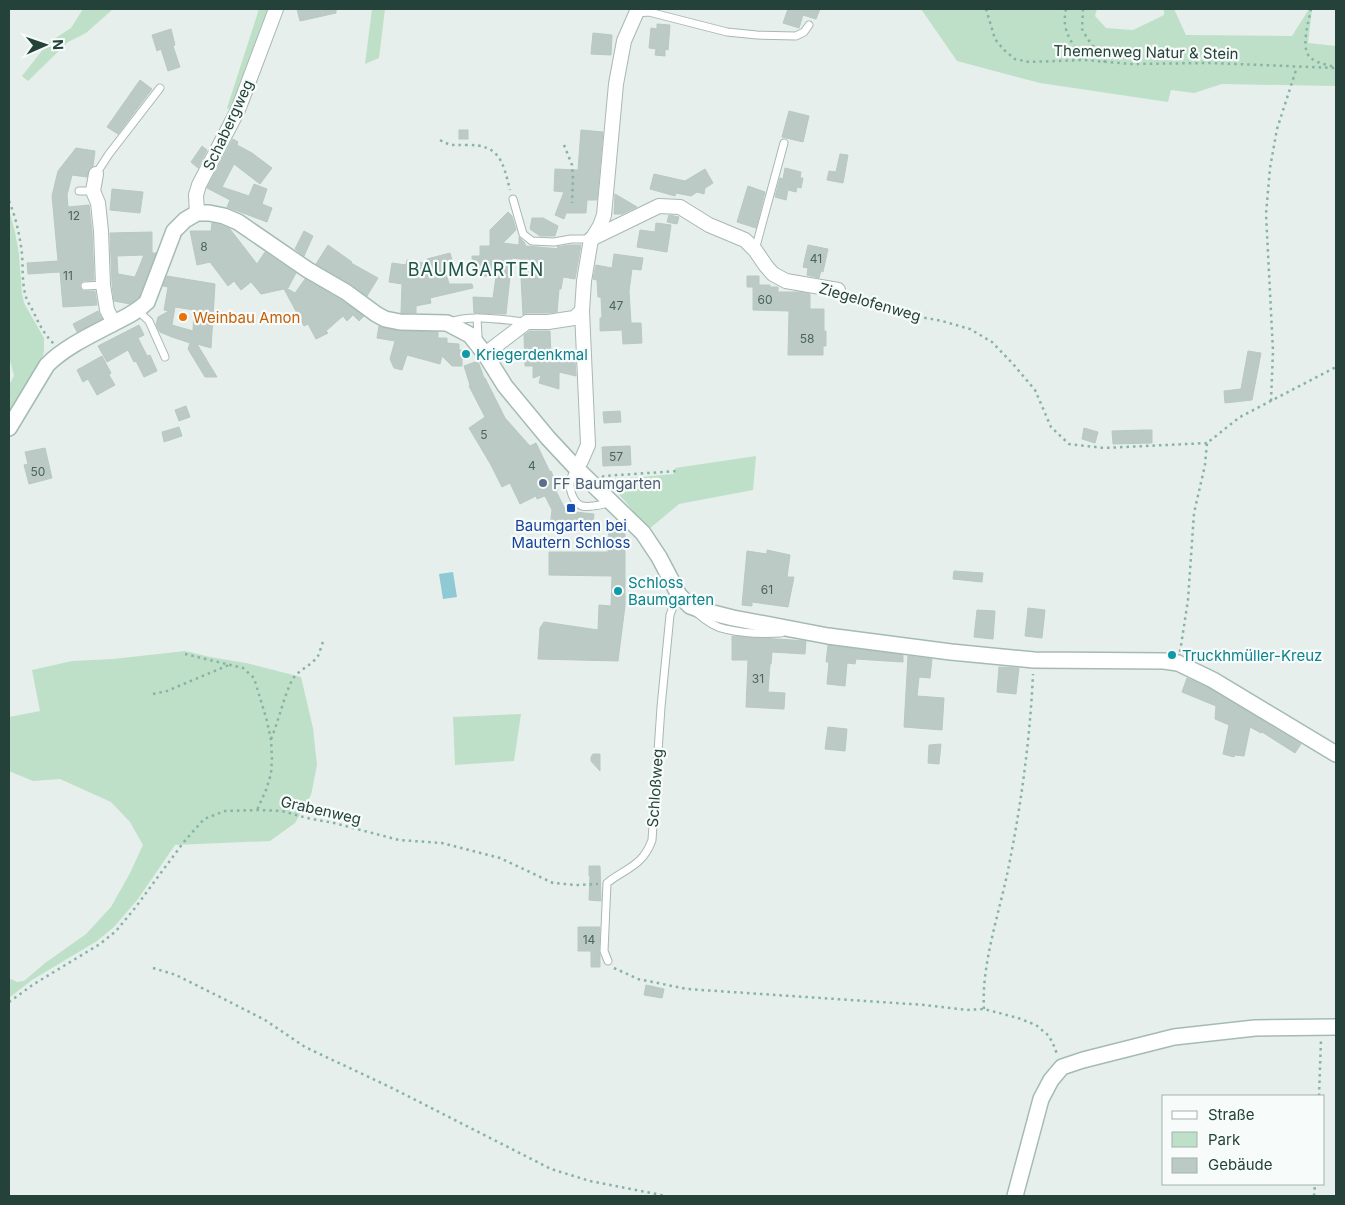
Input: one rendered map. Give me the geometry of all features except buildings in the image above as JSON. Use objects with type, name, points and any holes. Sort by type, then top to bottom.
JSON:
[{"type":"street","name":"Schabergweg","points":[[197,213],[196,195],[199,185],[238,110],[276,9]]},
{"type":"street","points":[[576,468],[588,445],[582,311],[584,282],[592,239],[604,215],[616,84],[624,42],[637,11]]},
{"type":"street","points":[[96,174],[93,191],[98,203],[107,310],[114,323]]},
{"type":"street","name":"Ziegelofenweg","points":[[592,239],[659,206],[680,207],[709,226],[746,240],[773,274],[780,278],[786,281],[838,290]]},
{"type":"street","points":[[9,428],[47,365],[60,353],[138,311],[147,302],[174,231],[185,220],[197,213],[224,216],[238,222],[308,270],[346,292],[385,319],[400,322],[447,323],[470,335],[481,348],[505,386],[548,438],[643,533],[684,601],[701,610],[828,636],[951,652],[1034,660],[1164,661],[1178,663],[1213,680],[1336,754]]},
{"type":"street","points":[[481,348],[527,322],[548,322],[574,318],[582,311]]},
{"type":"street","points":[[1015,1196],[1041,1099],[1051,1080],[1062,1067],[1174,1037],[1255,1028],[1330,1027]]},
{"type":"lane","points":[[637,11],[648,12],[726,32],[757,35],[796,36],[804,32],[809,25]]},
{"type":"lane","points":[[96,174],[109,154],[160,88]]},
{"type":"lane","points":[[755,250],[784,143]]},
{"type":"lane","points":[[79,191],[93,191]]},
{"type":"lane","points":[[513,199],[524,234],[532,241],[554,242],[571,239],[592,239]]},
{"type":"lane","points":[[85,286],[104,285]]},
{"type":"lane","points":[[138,311],[149,321],[165,357]]},
{"type":"lane","points":[[447,323],[477,318],[527,322]]},
{"type":"lane","points":[[477,318],[481,348]]},
{"type":"lane","points":[[576,468],[570,479],[570,490],[574,500],[581,506],[611,502]]},
{"type":"lane","name":"Schloßweg","points":[[607,883],[618,874],[635,866],[648,851],[652,840],[661,707],[670,615],[674,604],[684,601]]},
{"type":"lane","points":[[607,883],[604,951],[608,961]]},
{"type":"path","name":"Themenweg Natur & Stein","points":[[986,9],[994,38],[1015,59],[1029,62],[1084,60],[1131,64],[1210,63],[1336,68]]},
{"type":"path","points":[[1066,9],[1066,32],[1084,60]]},
{"type":"path","points":[[1083,9],[1082,29],[1105,62]]},
{"type":"path","points":[[1311,9],[1305,41],[1306,52],[1310,58],[1336,68]]},
{"type":"path","points":[[1271,401],[1273,351],[1266,214],[1270,168],[1277,129],[1297,67]]},
{"type":"path","points":[[440,140],[448,145],[478,144],[485,146],[495,153],[503,164],[513,199]]},
{"type":"path","points":[[564,145],[572,165],[572,203]]},
{"type":"path","points":[[9,201],[18,231],[27,302],[46,336],[60,353]]},
{"type":"path","name":"Ziegelofenweg","points":[[838,290],[875,306],[970,330],[992,342],[1035,390],[1051,427],[1069,444],[1104,448],[1207,443]]},
{"type":"path","points":[[1178,663],[1188,600],[1194,513],[1205,465],[1207,443],[1240,417],[1336,367]]},
{"type":"path","points":[[592,482],[604,476],[678,471]]},
{"type":"path","points":[[271,740],[293,679],[319,655],[323,642]]},
{"type":"path","points":[[185,654],[243,668],[254,678],[267,721],[272,758],[271,774],[257,810]]},
{"type":"path","points":[[984,1009],[983,993],[989,955],[1022,793],[1032,709],[1034,660]]},
{"type":"path","points":[[153,694],[174,688],[230,664]]},
{"type":"path","name":"Grabenweg","points":[[9,1002],[34,984],[100,944],[116,931],[136,908],[183,842],[204,819],[225,811],[282,811],[399,840],[442,843],[500,858],[554,883],[577,885],[607,883]]},
{"type":"path","points":[[608,961],[616,969],[638,980],[686,989],[925,1004],[967,1010],[984,1009],[1036,1025],[1049,1036],[1062,1067]]},
{"type":"path","points":[[153,968],[176,975],[232,1003],[265,1020],[305,1048],[392,1088],[551,1169],[590,1181],[666,1196]]},
{"type":"path","points":[[1319,1095],[1320,1041],[1330,1027]]},
{"type":"green space","points":[[83,9],[113,9],[86,33],[68,42],[28,81],[22,76],[48,43],[71,28]]},
{"type":"green space","points":[[259,9],[271,9],[234,111],[227,108]]},
{"type":"green space","points":[[372,9],[385,9],[379,58],[365,64]]},
{"type":"green space","points":[[921,9],[1097,9],[1095,16],[1106,28],[1133,30],[1164,15],[1164,9],[1174,9],[1186,35],[1292,36],[1309,9],[1312,9],[1308,43],[1336,46],[1336,86],[1222,84],[1194,93],[1171,90],[1168,102],[1040,83],[957,61]]},
{"type":"green space","points":[[9,209],[19,254],[24,303],[44,338],[44,351],[42,360],[9,415],[9,385],[14,376],[9,356]]},
{"type":"green space","points":[[756,456],[753,490],[679,504],[648,530],[605,480],[674,474],[675,468]]},
{"type":"green space","points":[[185,651],[246,663],[301,677],[313,728],[317,765],[311,795],[295,823],[270,841],[175,845],[138,899],[114,927],[97,941],[32,980],[9,998],[9,981],[11,979],[17,982],[24,981],[45,963],[86,934],[111,907],[143,845],[130,822],[111,802],[60,779],[33,781],[9,771],[9,717],[40,711],[32,670],[72,661],[113,659]]},
{"type":"green space","points":[[521,714],[514,761],[455,765],[453,717]]},
{"type":"water","points":[[453,572],[457,597],[443,599],[439,574]]},
{"type":"place","name":"Weinbau Amon","points":[[183,317]]},
{"type":"place","name":"Kriegerdenkmal","points":[[466,354]]},
{"type":"place","name":"FF Baumgarten","points":[[543,483]]},
{"type":"place","name":"Baumgarten bei Mautern Schloss","points":[[571,508]]},
{"type":"place","name":"Schloss Baumgarten","points":[[618,591]]},
{"type":"place","name":"Truckhmüller-Kreuz","points":[[1172,655]]},
{"type":"district","name":"BAUMGARTEN","points":[[476,269]]}]
